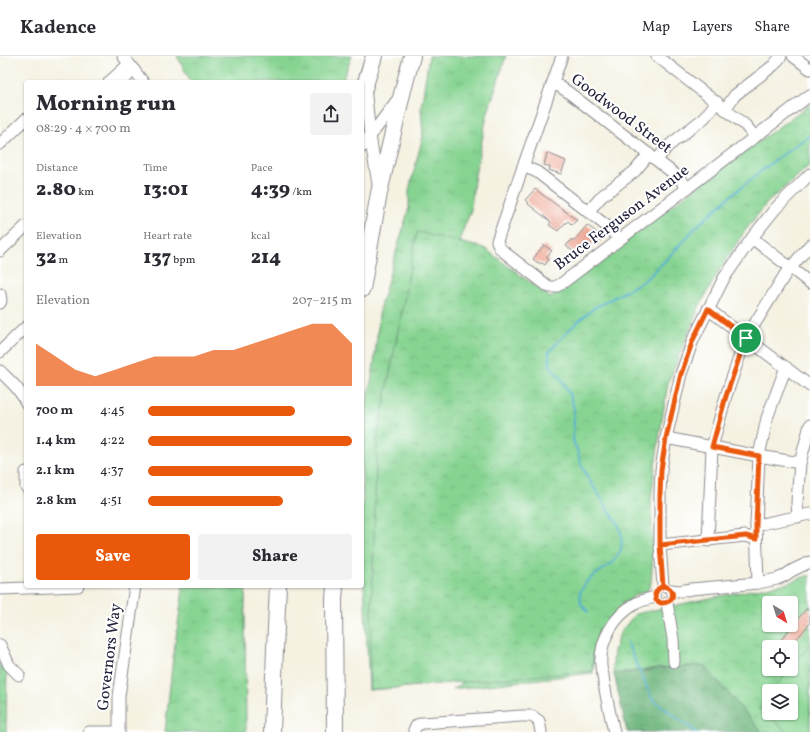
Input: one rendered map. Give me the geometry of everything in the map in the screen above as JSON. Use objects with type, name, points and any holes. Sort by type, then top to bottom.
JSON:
[{"type":"highway","points":[[364,86],[374,56]]},
{"type":"highway","points":[[364,278],[380,193],[412,56]]},
{"type":"highway","points":[[272,732],[278,588]]},
{"type":"highway","points":[[335,588],[335,732]]},
{"type":"street","name":"Bruce Ferguson Avenue","points":[[562,56],[498,239],[498,244],[504,252],[549,287],[555,287],[561,284],[810,95]]},
{"type":"street","points":[[657,56],[721,105],[745,125],[755,136]]},
{"type":"street","points":[[588,212],[602,196],[774,65],[781,56]]},
{"type":"street","points":[[793,56],[810,69]]},
{"type":"street","points":[[111,80],[128,63]]},
{"type":"street","points":[[122,80],[128,63]]},
{"type":"street","points":[[128,63],[141,80]]},
{"type":"street","name":"Goodwood Street","points":[[552,84],[559,86],[568,92],[677,176],[688,188]]},
{"type":"street","points":[[364,144],[402,94]]},
{"type":"street","points":[[364,96],[380,193]]},
{"type":"street","points":[[0,144],[24,121]]},
{"type":"street","points":[[523,166],[537,172],[608,228],[619,240]]},
{"type":"street","points":[[809,176],[775,209],[752,238],[724,278],[693,340],[681,374],[666,438],[661,470],[660,545],[667,588],[672,594],[672,597],[667,603],[658,602],[655,597],[656,591],[660,587],[667,588],[680,591],[758,583],[777,579],[810,562]]},
{"type":"street","points":[[0,251],[24,228]]},
{"type":"street","points":[[752,238],[810,283]]},
{"type":"street","points":[[708,541],[712,447],[726,396],[746,338],[790,267],[810,245]]},
{"type":"street","points":[[0,294],[0,303]]},
{"type":"street","points":[[708,309],[810,386]]},
{"type":"street","points":[[0,352],[24,329]]},
{"type":"street","points":[[758,583],[756,525],[759,456],[767,418],[786,367]]},
{"type":"street","points":[[0,371],[19,390],[24,398]]},
{"type":"street","points":[[798,517],[797,502],[800,463],[810,425]]},
{"type":"street","points":[[666,438],[800,463]]},
{"type":"street","points":[[756,525],[810,514]]},
{"type":"street","points":[[660,545],[746,536],[756,539]]},
{"type":"street","points":[[0,584],[24,582]]},
{"type":"street","points":[[0,589],[26,588]]},
{"type":"street","name":"Governors Way","points":[[119,732],[119,696],[135,588]]},
{"type":"street","points":[[614,732],[601,666],[604,642],[614,623],[625,611],[636,603],[655,597]]},
{"type":"street","points":[[667,603],[673,639],[674,662]]},
{"type":"street","points":[[0,645],[9,665],[19,675]]},
{"type":"street","points":[[414,732],[417,725],[423,723],[513,716],[532,716],[539,722],[541,732]]},
{"type":"street","points":[[89,732],[119,732]]},
{"type":"green space","points":[[177,56],[352,56],[343,80],[190,80]]},
{"type":"green space","points":[[429,56],[506,56],[487,115],[474,180],[471,210],[460,238],[464,250],[420,686],[369,690],[364,583],[364,415],[374,364],[380,307],[409,208],[409,190],[423,136],[421,108]]},
{"type":"green space","points":[[810,104],[810,165],[767,203],[744,232],[719,271],[699,307],[668,383],[651,499],[653,553],[651,583],[647,591],[635,595],[615,612],[599,630],[593,653],[592,671],[369,690],[377,440],[417,232],[484,248],[551,298],[702,183]]},
{"type":"green space","points":[[810,575],[810,732],[762,732],[704,665],[658,668],[614,674],[614,651],[620,633],[635,614],[787,583]]},
{"type":"green space","points":[[182,588],[246,588],[246,732],[165,732],[173,657]]},
{"type":"green space","points":[[635,595],[611,620],[602,634],[595,654],[593,673],[453,689],[469,679],[520,664],[610,613]]},
{"type":"green space","points":[[810,645],[810,732],[788,732],[773,720],[798,720],[798,684],[778,684],[784,676],[798,676],[798,660]]},
{"type":"green space","points":[[0,647],[7,663],[6,732],[0,732]]},
{"type":"green space","points":[[704,665],[762,732],[627,732],[614,674]]},
{"type":"green space","points":[[762,703],[762,711],[758,708]]},
{"type":"building","points":[[547,153],[566,161],[561,174],[549,170],[550,167],[544,165]]},
{"type":"building","points":[[535,189],[577,220],[572,225],[568,221],[558,231],[549,225],[551,222],[525,200]]},
{"type":"building","points":[[587,225],[603,237],[597,244],[593,241],[589,247],[586,249],[585,248],[578,255],[566,246],[572,239],[574,241]]},
{"type":"building","points":[[544,245],[552,251],[546,257],[549,259],[545,265],[538,263],[533,259]]},
{"type":"building","points":[[806,609],[810,610],[810,623],[796,640],[781,640],[787,632],[798,632],[798,619]]},
{"type":"waterway","points":[[588,612],[581,604],[580,592],[588,580],[612,563],[621,550],[622,536],[618,524],[588,478],[581,464],[573,441],[574,409],[570,395],[562,380],[550,365],[549,352],[571,328],[594,308],[644,281],[666,260],[696,227],[728,198],[775,160],[810,135]]},
{"type":"waterway","points":[[627,642],[652,699],[696,732]]},
{"type":"route","points":[[746,338],[708,309],[693,340],[681,374],[666,438],[661,470],[660,545],[663,586],[656,591],[655,597],[658,602],[664,604],[671,600],[672,591],[668,587],[663,586],[662,577],[660,545],[746,536],[756,539],[759,456],[712,447],[726,396],[746,338]]}]
